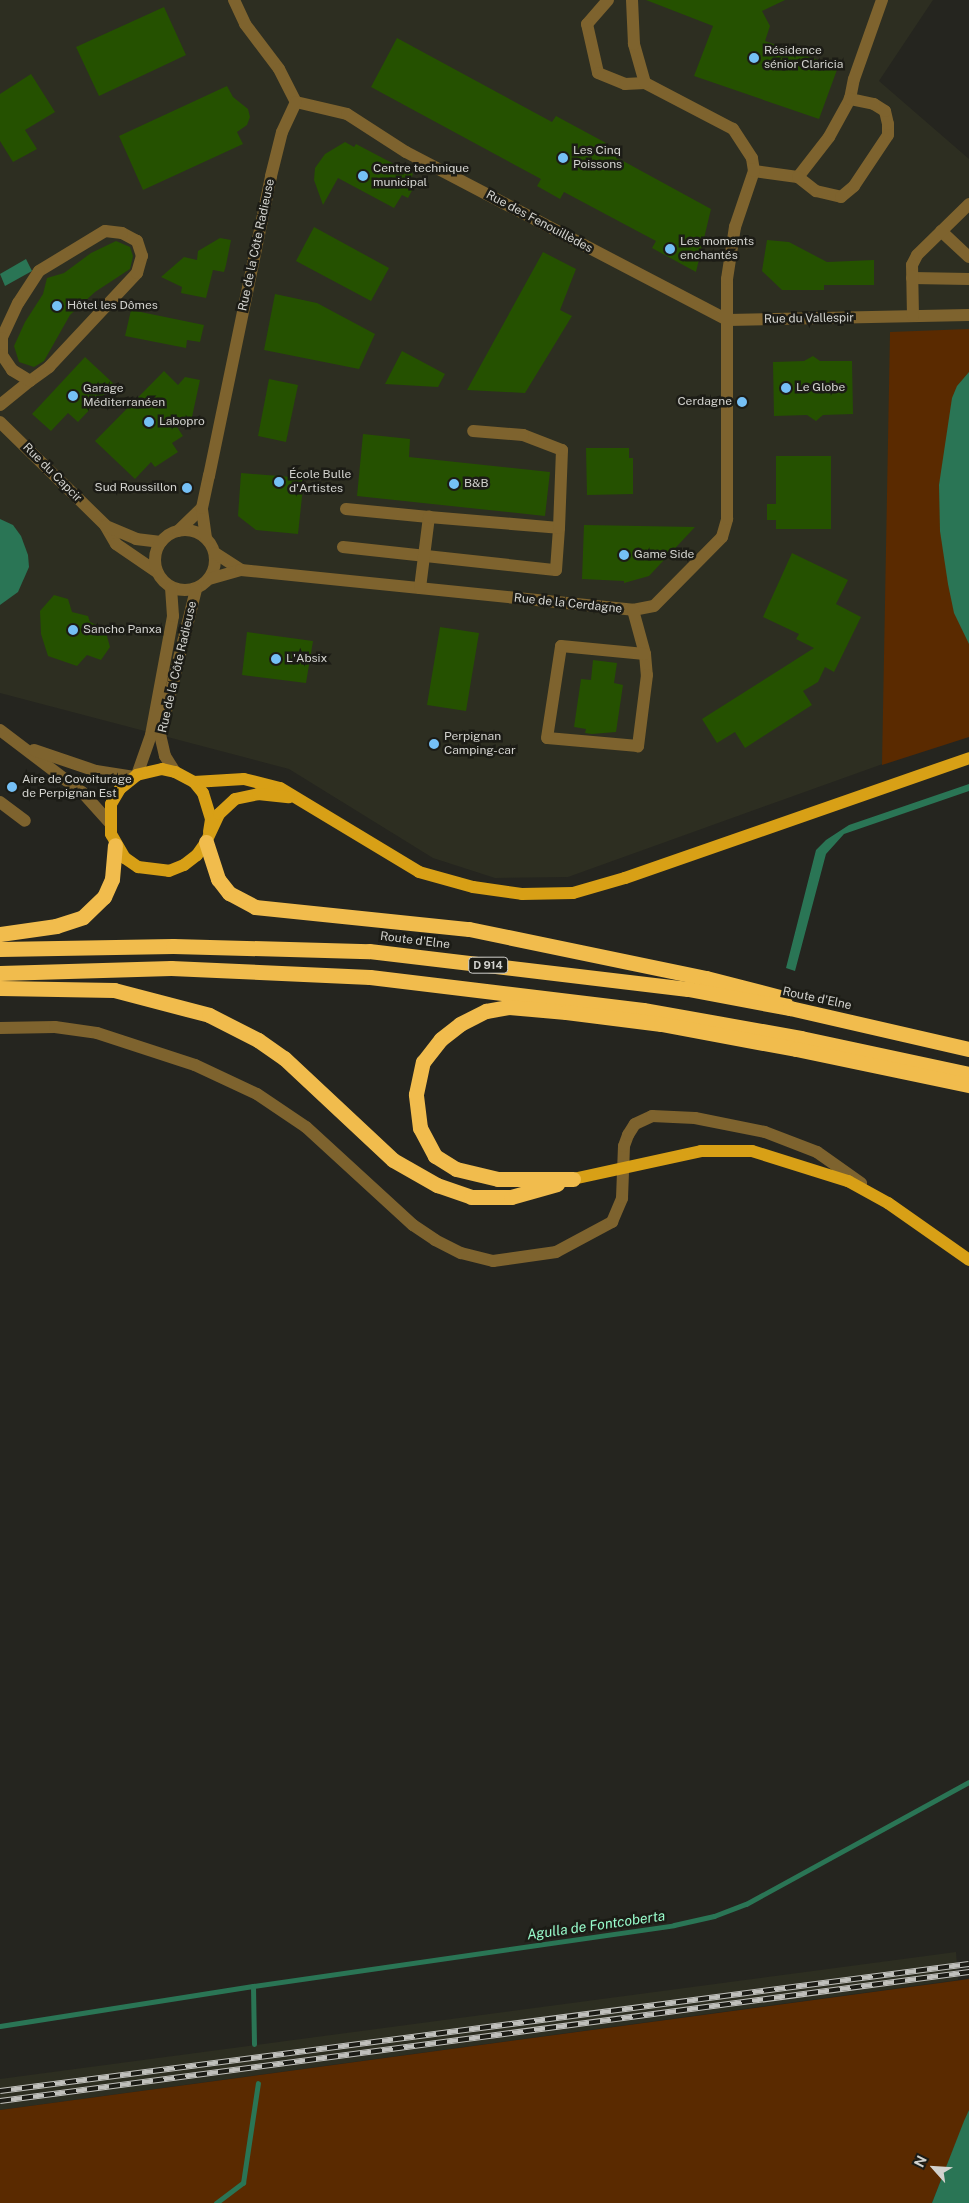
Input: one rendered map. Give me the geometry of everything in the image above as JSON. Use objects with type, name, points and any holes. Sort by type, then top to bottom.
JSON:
[{"type":"highway","points":[[208,837],[218,880],[229,893],[255,907],[469,929],[706,978],[969,1049]]},
{"type":"highway","points":[[0,934],[56,926],[83,916],[104,898],[112,879],[115,845]]},
{"type":"highway","name":"Route d'Elne","points":[[0,949],[173,946],[369,951],[688,989],[969,1049]]},
{"type":"highway","name":"D 914","points":[[0,973],[171,968],[370,977],[643,1010],[802,1038],[969,1074]]},
{"type":"highway","points":[[0,988],[114,990],[209,1014],[258,1040],[284,1058],[393,1160],[437,1185],[471,1197],[511,1197],[573,1179]]},
{"type":"highway","points":[[573,1179],[498,1179],[456,1169],[435,1156],[420,1128],[416,1094],[423,1062],[441,1039],[460,1024],[486,1011],[509,1008],[556,1011],[661,1024],[969,1085]]},
{"type":"main road","points":[[194,782],[244,780],[280,788],[314,805],[419,872],[473,887],[522,894],[573,893],[969,758]]},
{"type":"main road","points":[[208,837],[209,805],[194,782],[175,772],[156,770],[135,776],[120,789],[111,804],[109,822],[115,845],[125,858],[138,867],[169,871],[184,865],[208,837],[220,814],[235,799],[258,794],[276,795],[314,805]]},
{"type":"main road","points":[[573,1179],[701,1151],[752,1151],[821,1170],[888,1202],[969,1260]]},
{"type":"street","points":[[234,0],[244,24],[279,69],[296,102]]},
{"type":"street","points":[[608,0],[587,24],[587,35],[598,73],[625,84],[645,83],[733,129],[752,158],[754,171],[798,177],[816,191],[841,197],[854,186],[888,134],[885,111],[874,104],[850,99]]},
{"type":"street","points":[[632,0],[634,44],[645,83]]},
{"type":"street","points":[[798,177],[829,138],[850,99],[854,79],[882,0]]},
{"type":"street","name":"Rue des Fenouillèdes","points":[[296,102],[347,114],[406,152],[728,320]]},
{"type":"street","name":"Rue de la Côte Radieuse","points":[[202,508],[271,176],[282,132],[296,102]]},
{"type":"street","name":"Rue de la Cerdagne","points":[[209,579],[241,570],[633,610],[654,606],[722,537],[727,519],[728,320],[726,279],[735,227],[754,171]]},
{"type":"street","points":[[913,316],[912,265],[917,255],[969,204]]},
{"type":"street","points":[[0,405],[49,367],[136,274],[142,256],[137,241],[122,233],[106,231],[39,271],[18,303],[2,338],[2,355],[12,370],[30,381]]},
{"type":"street","points":[[941,231],[969,257]]},
{"type":"street","points":[[912,278],[969,279]]},
{"type":"street","name":"Rue du Vallespir","points":[[728,320],[969,315]]},
{"type":"street","name":"Rue du Capcir","points":[[0,422],[105,525],[116,544],[157,572]]},
{"type":"street","points":[[343,547],[556,570],[562,450],[523,435],[474,431]]},
{"type":"street","points":[[202,508],[206,538],[215,553],[216,562],[209,579],[196,589],[170,588],[157,572],[154,556],[161,542],[178,531],[202,508]]},
{"type":"street","points":[[346,509],[559,528]]},
{"type":"street","points":[[420,588],[429,517]]},
{"type":"street","name":"Rue du Capcir","points":[[105,525],[136,539],[161,542]]},
{"type":"street","points":[[178,531],[188,530],[206,538]]},
{"type":"street","name":"Rue de la Cerdagne","points":[[215,553],[241,570]]},
{"type":"street","name":"Rue de la Côte Radieuse","points":[[135,776],[151,735],[174,616],[170,588]]},
{"type":"street","name":"Rue de la Côte Radieuse","points":[[175,772],[165,756],[160,735],[196,589]]},
{"type":"street","points":[[633,610],[645,654],[647,675],[638,746],[546,738],[561,646],[645,654]]},
{"type":"street","points":[[0,730],[83,793],[109,822]]},
{"type":"street","points":[[14,742],[56,760],[135,776]]},
{"type":"street","points":[[0,802],[25,822]]},
{"type":"street","points":[[0,1028],[55,1027],[97,1033],[152,1049],[239,1086],[306,1127],[413,1224],[435,1240],[461,1253],[493,1260],[556,1252],[612,1222],[622,1198],[624,1146],[635,1124],[652,1116],[695,1118],[765,1132],[817,1152],[888,1202]]},
{"type":"shaded area","points":[[0,0],[933,0],[879,81],[969,159],[969,733],[568,877],[495,878],[433,858],[289,769],[0,693]]},
{"type":"shaded area","points":[[26,259],[32,271],[5,286],[0,274]]},
{"type":"shaded area","points":[[969,329],[969,737],[882,765],[890,332]]},
{"type":"shaded area","points":[[969,372],[969,644],[954,613],[948,584],[940,531],[939,485],[952,398],[957,386]]},
{"type":"shaded area","points":[[0,519],[13,525],[21,536],[28,555],[29,567],[18,592],[0,605]]},
{"type":"shaded area","points":[[969,784],[969,791],[844,834],[826,854],[795,971],[786,968],[816,850],[826,840],[849,825]]},
{"type":"shaded area","points":[[956,1952],[958,1980],[0,2110],[0,2079]]},
{"type":"shaded area","points":[[969,1979],[969,2110],[932,2203],[0,2203],[0,2110]]},
{"type":"shaded area","points":[[969,2110],[969,2203],[932,2203],[964,2121]]},
{"type":"building","name":"Résidence sénior Claricia","points":[[646,0],[785,0],[762,11],[770,26],[765,41],[838,67],[819,119],[694,76],[713,26]]},
{"type":"building","points":[[164,7],[186,55],[99,96],[76,47]]},
{"type":"building","points":[[397,38],[552,122],[556,116],[606,143],[603,150],[711,209],[696,272],[652,248],[656,241],[564,192],[560,199],[537,186],[541,179],[371,87]]},
{"type":"building","points":[[31,74],[55,112],[25,130],[37,149],[13,162],[0,141],[0,94]]},
{"type":"building","points":[[227,86],[233,97],[248,109],[250,117],[247,125],[237,132],[243,144],[143,190],[119,136]]},
{"type":"building","name":"Centre technique municipal","points":[[345,142],[354,147],[356,144],[413,174],[410,180],[416,183],[408,198],[402,195],[394,208],[338,178],[323,205],[314,180],[315,168],[325,154]]},
{"type":"building","points":[[314,227],[389,268],[371,301],[296,261]]},
{"type":"building","points":[[220,238],[231,240],[226,265],[224,272],[213,270],[206,298],[181,293],[182,287],[161,277],[184,257],[197,260],[198,251]]},
{"type":"building","points":[[767,240],[789,242],[827,262],[874,260],[874,285],[824,285],[824,290],[782,290],[762,271]]},
{"type":"building","name":"Hôtel les Dômes","points":[[116,241],[130,247],[133,256],[130,269],[95,292],[70,315],[44,361],[34,367],[19,362],[14,346],[25,322],[43,294],[47,278],[64,273],[91,253]]},
{"type":"building","points":[[543,252],[576,269],[560,310],[572,316],[525,393],[467,390]]},
{"type":"building","points":[[275,294],[317,303],[375,334],[359,369],[264,350]]},
{"type":"building","points":[[131,310],[204,325],[200,342],[187,340],[186,348],[125,336]]},
{"type":"building","points":[[402,351],[445,374],[438,387],[385,384]]},
{"type":"building","points":[[813,356],[820,361],[852,361],[853,414],[823,415],[816,421],[807,415],[774,416],[773,362],[804,361]]},
{"type":"building","points":[[85,357],[114,384],[78,422],[68,413],[51,431],[32,414]]},
{"type":"building","name":"Labopro","points":[[164,371],[178,385],[185,377],[200,380],[192,417],[177,427],[183,436],[172,443],[178,452],[155,467],[151,462],[135,479],[95,441]]},
{"type":"building","points":[[269,379],[298,385],[286,442],[258,436]]},
{"type":"building","name":"B&B","points":[[363,434],[410,439],[409,457],[550,472],[545,516],[357,496]]},
{"type":"building","points":[[586,448],[629,448],[629,458],[633,458],[633,494],[587,495]]},
{"type":"building","points":[[776,456],[831,456],[831,529],[776,529],[776,520],[767,520],[767,504],[776,504]]},
{"type":"building","points":[[241,473],[304,478],[298,534],[256,530],[238,516]]},
{"type":"building","name":"Game Side","points":[[584,525],[695,527],[649,576],[624,583],[624,581],[582,579]]},
{"type":"building","points":[[792,553],[848,580],[836,604],[861,617],[834,672],[825,667],[818,682],[803,691],[812,705],[745,748],[735,732],[717,743],[702,719],[814,648],[796,639],[799,634],[763,617]]},
{"type":"building","name":"Sancho Panxa","points":[[54,595],[68,599],[72,612],[88,616],[90,622],[105,629],[110,647],[101,660],[87,655],[77,666],[48,656],[41,634],[40,611]]},
{"type":"building","points":[[440,627],[479,633],[466,711],[427,705]]},
{"type":"building","points":[[247,632],[313,641],[306,683],[242,675]]},
{"type":"building","points":[[593,660],[617,663],[614,683],[623,685],[616,732],[592,734],[585,733],[586,729],[574,727],[581,679],[591,680]]},
{"type":"waterway","name":"Agulla de Fontcoberta","points":[[254,2044],[253,1986],[674,1925],[714,1916],[746,1904],[969,1782]]},
{"type":"waterway","points":[[0,2026],[253,1986]]},
{"type":"waterway","name":"Agulla de Fontcoberta","points":[[216,2203],[243,2183],[258,2083]]},
{"type":"railway","points":[[0,2091],[969,1964]]},
{"type":"railway","points":[[0,2101],[969,1972]]},
{"type":"place","name":"Résidence sénior Claricia","points":[[754,58]]},
{"type":"place","name":"Les Cinq Poissons","points":[[563,158]]},
{"type":"place","name":"Centre technique municipal","points":[[363,176]]},
{"type":"place","name":"Les moments enchantés","points":[[670,249]]},
{"type":"place","name":"Hôtel les Dômes","points":[[57,306]]},
{"type":"place","name":"Le Globe","points":[[786,388]]},
{"type":"place","name":"Garage Méditerranéen","points":[[73,396]]},
{"type":"place","name":"Cerdagne","points":[[742,402]]},
{"type":"place","name":"Labopro","points":[[149,422]]},
{"type":"place","name":"École Bulle d'Artistes","points":[[279,482]]},
{"type":"place","name":"B&B","points":[[454,484]]},
{"type":"place","name":"Sud Roussillon","points":[[187,488]]},
{"type":"place","name":"Game Side","points":[[624,555]]},
{"type":"place","name":"Sancho Panxa","points":[[73,630]]},
{"type":"place","name":"L'Absix","points":[[276,659]]},
{"type":"place","name":"Perpignan Camping-car","points":[[434,744]]},
{"type":"place","name":"Aire de Covoiturage de Perpignan Est","points":[[12,787]]}]
